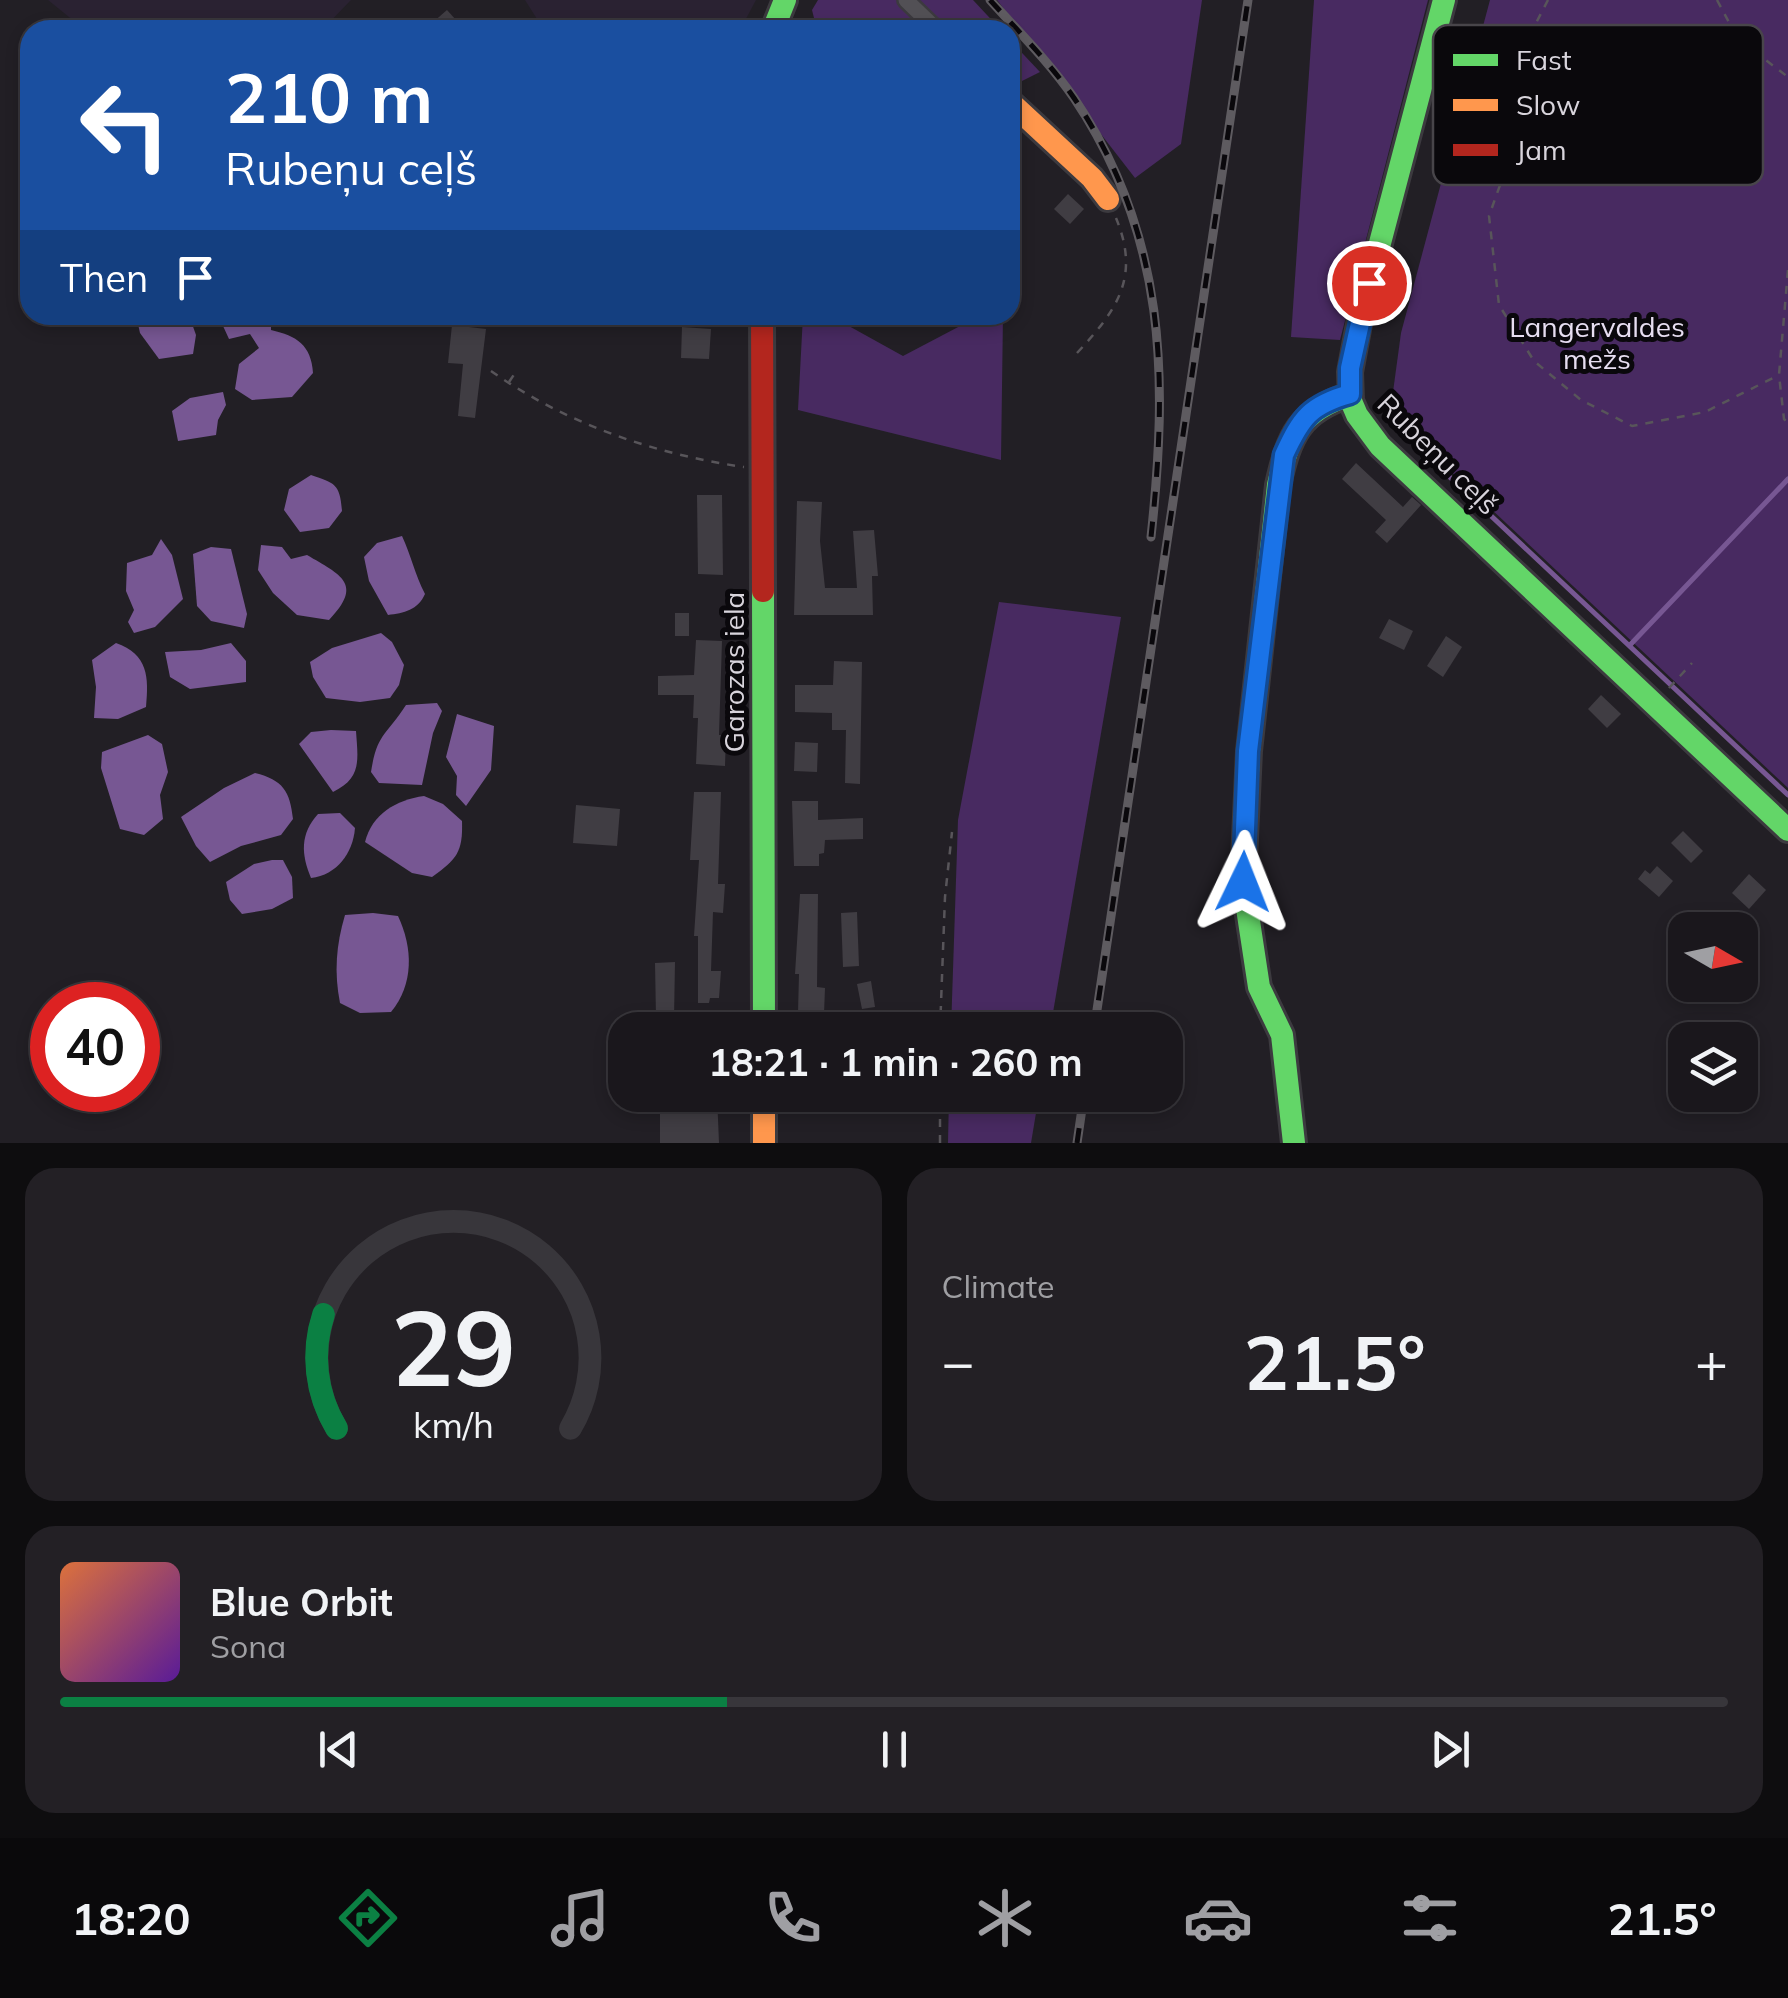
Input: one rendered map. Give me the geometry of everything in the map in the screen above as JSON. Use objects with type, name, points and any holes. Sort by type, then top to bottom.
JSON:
[{"type":"street","points":[[906,0],[927,20]]},
{"type":"street","name":"Rubeņu ceļš","points":[[1437,25],[1444,0]]},
{"type":"street","name":"Rubeņu ceļš","points":[[1433,42],[1360,319],[1350,368],[1350,405],[1359,424],[1380,446],[1788,830]]},
{"type":"street","points":[[1020,111],[1092,178],[1108,199]]},
{"type":"street","name":"Garozas iela","points":[[762,325],[764,1012]]},
{"type":"street","points":[[1294,1143],[1282,1035],[1258,986],[1243,882],[1248,751],[1284,455],[1297,427],[1310,411],[1324,401],[1350,394]]},
{"type":"street","points":[[764,1112],[764,1143]]},
{"type":"path","points":[[1535,25],[1548,0]]},
{"type":"path","points":[[1717,0],[1730,25]]},
{"type":"path","points":[[1763,58],[1788,77]]},
{"type":"path","points":[[1500,185],[1489,216],[1499,305],[1534,361],[1581,400],[1632,426],[1705,412],[1779,375]]},
{"type":"path","points":[[1077,353],[1103,325],[1126,280],[1120,228],[1108,199]]},
{"type":"path","points":[[1788,270],[1779,375],[1784,419],[1788,423]]},
{"type":"path","points":[[508,383],[516,370]]},
{"type":"path","points":[[490,371],[542,405],[592,428],[714,462],[764,468]]},
{"type":"path","points":[[1667,690],[1692,662]]},
{"type":"path","points":[[941,1012],[952,832]]},
{"type":"path","points":[[940,1112],[940,1143]]},
{"type":"shaded area","points":[[48,0],[351,0],[332,20],[73,20]]},
{"type":"shaded area","points":[[525,0],[756,0],[745,20],[538,20]]},
{"type":"shaded area","points":[[138,325],[192,325],[196,335],[193,354],[159,359]]},
{"type":"shaded area","points":[[223,325],[271,325],[271,330],[301,343],[313,373],[292,397],[252,400],[235,389],[239,364],[259,348],[250,334],[229,339]]},
{"type":"shaded area","points":[[223,392],[226,405],[216,435],[178,441],[172,411],[190,398]]},
{"type":"shaded area","points":[[311,475],[335,486],[342,511],[329,528],[300,532],[284,510],[289,489]]},
{"type":"shaded area","points":[[402,536],[425,594],[410,610],[388,615],[369,581],[364,557],[377,543]]},
{"type":"shaded area","points":[[161,539],[172,555],[183,599],[155,627],[134,633],[128,622],[134,610],[126,591],[127,563],[152,555]]},
{"type":"shaded area","points":[[261,545],[282,547],[291,559],[307,555],[338,575],[344,582],[345,597],[329,620],[297,615],[273,593],[258,570]]},
{"type":"shaded area","points":[[211,547],[231,549],[247,614],[244,628],[211,621],[197,606],[193,554]]},
{"type":"shaded area","points":[[381,633],[392,642],[404,665],[399,685],[390,698],[360,702],[326,698],[313,677],[310,662],[332,648]]},
{"type":"shaded area","points":[[116,643],[135,653],[144,668],[146,707],[118,719],[94,718],[96,687],[92,660]]},
{"type":"shaded area","points":[[231,643],[246,661],[246,682],[190,689],[170,677],[165,652]]},
{"type":"shaded area","points":[[437,703],[442,711],[422,785],[379,783],[371,772],[383,736],[406,705]]},
{"type":"shaded area","points":[[457,714],[494,726],[491,770],[466,806],[456,795],[457,776],[446,757]]},
{"type":"shaded area","points":[[356,731],[357,751],[354,774],[333,792],[299,744],[311,732]]},
{"type":"shaded area","points":[[148,735],[162,744],[168,772],[160,795],[163,819],[144,835],[120,829],[101,768],[102,752]]},
{"type":"shaded area","points":[[255,773],[279,783],[290,801],[293,819],[281,835],[241,846],[210,862],[196,846],[181,817]]},
{"type":"shaded area","points":[[424,796],[443,804],[462,821],[457,854],[432,877],[412,873],[365,842],[379,816],[404,801]]},
{"type":"shaded area","points":[[340,813],[355,828],[351,846],[336,867],[311,878],[304,852],[308,829],[318,814]]},
{"type":"shaded area","points":[[283,860],[292,877],[293,898],[272,909],[242,914],[230,900],[226,882],[254,864]]},
{"type":"shaded area","points":[[345,915],[398,916],[409,966],[404,990],[391,1012],[360,1013],[340,1003],[338,948]]},
{"type":"green space","points":[[818,0],[973,0],[992,20],[814,20],[812,10]]},
{"type":"green space","points":[[997,0],[1202,0],[1181,144],[1135,178],[1020,30],[1020,20],[1013,20]]},
{"type":"green space","points":[[1314,0],[1428,0],[1340,340],[1291,337]]},
{"type":"green space","name":"Langervaldes mežs","points":[[1490,0],[1788,0],[1788,788],[1390,414],[1401,333],[1441,185],[1763,185],[1763,25],[1483,25]]},
{"type":"green space","points":[[1020,51],[1040,72],[1020,82]]},
{"type":"green space","points":[[802,325],[847,325],[903,356],[962,325],[1003,325],[1001,460],[798,410]]},
{"type":"green space","points":[[999,602],[1121,617],[1053,1012],[952,1012],[958,820]]},
{"type":"green space","points":[[949,1112],[1036,1112],[1031,1143],[948,1143]]},
{"type":"building","points":[[447,10],[456,20],[436,20]]},
{"type":"building","points":[[1068,194],[1084,209],[1070,224],[1054,209]]},
{"type":"building","points":[[452,325],[486,329],[475,418],[458,416],[463,364],[448,363]]},
{"type":"building","points":[[682,327],[711,329],[709,359],[681,358]]},
{"type":"building","points":[[1356,463],[1403,507],[1412,497],[1421,505],[1387,543],[1375,532],[1386,520],[1342,479]]},
{"type":"building","points":[[697,495],[722,495],[723,575],[698,574]]},
{"type":"building","points":[[797,501],[822,502],[820,541],[825,588],[857,588],[853,531],[874,530],[878,576],[872,576],[873,615],[794,615]]},
{"type":"building","points":[[675,613],[689,613],[689,636],[675,636]]},
{"type":"building","points":[[1389,619],[1413,631],[1404,650],[1379,638]]},
{"type":"building","points":[[1446,636],[1462,647],[1443,677],[1427,666]]},
{"type":"building","points":[[696,640],[722,641],[719,735],[726,735],[725,766],[696,764],[698,718],[693,718],[694,695],[658,695],[658,676],[694,675]]},
{"type":"building","points":[[834,661],[862,662],[860,784],[845,783],[846,730],[832,730],[832,713],[795,712],[795,685],[833,685]]},
{"type":"building","points":[[1601,695],[1621,714],[1607,728],[1588,709]]},
{"type":"building","points":[[795,742],[818,743],[817,772],[794,771]]},
{"type":"building","points":[[694,792],[721,792],[718,884],[725,884],[723,913],[713,912],[711,971],[721,971],[719,998],[710,998],[709,1003],[698,1003],[698,936],[694,936],[699,860],[690,860]]},
{"type":"building","points":[[792,801],[818,801],[818,820],[863,818],[863,839],[825,840],[819,866],[794,866]]},
{"type":"building","points":[[576,805],[620,809],[617,846],[573,843]]},
{"type":"building","points":[[1683,831],[1703,851],[1691,863],[1671,843]]},
{"type":"building","points":[[1657,866],[1673,881],[1659,897],[1638,879],[1645,870],[1650,874]]},
{"type":"building","points":[[1749,874],[1766,890],[1749,909],[1732,893]]},
{"type":"building","points":[[800,894],[818,894],[817,987],[825,988],[824,1012],[798,1012],[799,974],[795,974]]},
{"type":"building","points":[[857,912],[859,966],[843,967],[841,913]]},
{"type":"building","points":[[675,962],[674,1012],[656,1012],[655,963]]},
{"type":"building","points":[[871,981],[875,1007],[862,1009],[857,984]]},
{"type":"building","points":[[660,1112],[718,1112],[719,1143],[660,1143]]},
{"type":"waterway","points":[[1388,419],[1788,795]]},
{"type":"waterway","points":[[1630,645],[1788,479]]},
{"type":"railway","points":[[990,0],[1008,20]]},
{"type":"railway","points":[[1097,1012],[1248,0]]},
{"type":"railway","points":[[1020,33],[1074,98],[1105,150],[1128,203],[1144,256],[1159,365],[1151,537]]},
{"type":"railway","points":[[1077,1143],[1082,1112]]},
{"type":"traffic: fast","points":[[777,20],[785,0]]},
{"type":"traffic: fast","points":[[1437,25],[1444,0]]},
{"type":"traffic: fast","points":[[1433,42],[1360,319],[1350,372],[1351,401],[1357,415],[1380,446],[1788,830]]},
{"type":"traffic: fast","points":[[1294,1143],[1282,1035],[1259,987],[1243,882],[1249,751],[1282,468],[1292,439],[1308,418],[1350,395]]},
{"type":"traffic: fast","points":[[763,591],[764,1012]]},
{"type":"traffic: slow","points":[[1020,111],[1092,178],[1108,199]]},
{"type":"traffic: slow","points":[[764,1112],[764,1143]]},
{"type":"traffic: jam","points":[[762,325],[763,591]]},
{"type":"route","points":[[1243,882],[1248,751],[1284,455],[1297,427],[1310,411],[1324,401],[1350,394],[1350,368],[1369,283]]}]
